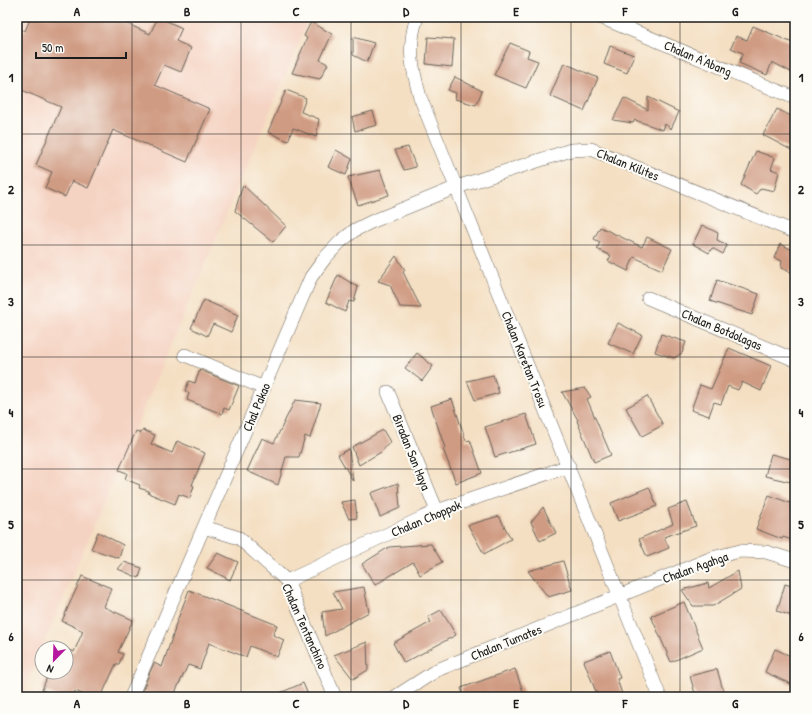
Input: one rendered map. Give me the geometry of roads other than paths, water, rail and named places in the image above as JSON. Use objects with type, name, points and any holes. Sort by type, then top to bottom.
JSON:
[{"type":"street","name":"Chalan Karetan Trosu","points":[[417,17],[410,46],[412,69],[420,97],[569,466],[660,697]]},
{"type":"street","name":"Chalan A'Abang","points":[[600,17],[795,98]]},
{"type":"street","name":"Chalan Kilites","points":[[457,187],[571,150],[591,149],[795,232]]},
{"type":"street","name":"Chal Pakao","points":[[130,697],[311,277],[325,258],[355,230],[457,187]]},
{"type":"street","name":"Chalan Botdolagas","points":[[648,298],[795,360]]},
{"type":"street","points":[[185,355],[264,388]]},
{"type":"street","name":"Biradan San Haya","points":[[388,392],[437,511]]},
{"type":"street","name":"Chalan Choppok","points":[[287,581],[437,511],[569,466]]},
{"type":"street","name":"Chalan Tentanchino","points":[[204,528],[239,538],[287,581],[335,697]]},
{"type":"street","name":"Chalan Agahga","points":[[621,596],[712,558],[740,552],[766,552],[795,561]]},
{"type":"street","name":"Chalan Tumates","points":[[395,697],[437,670],[621,596]]}]
